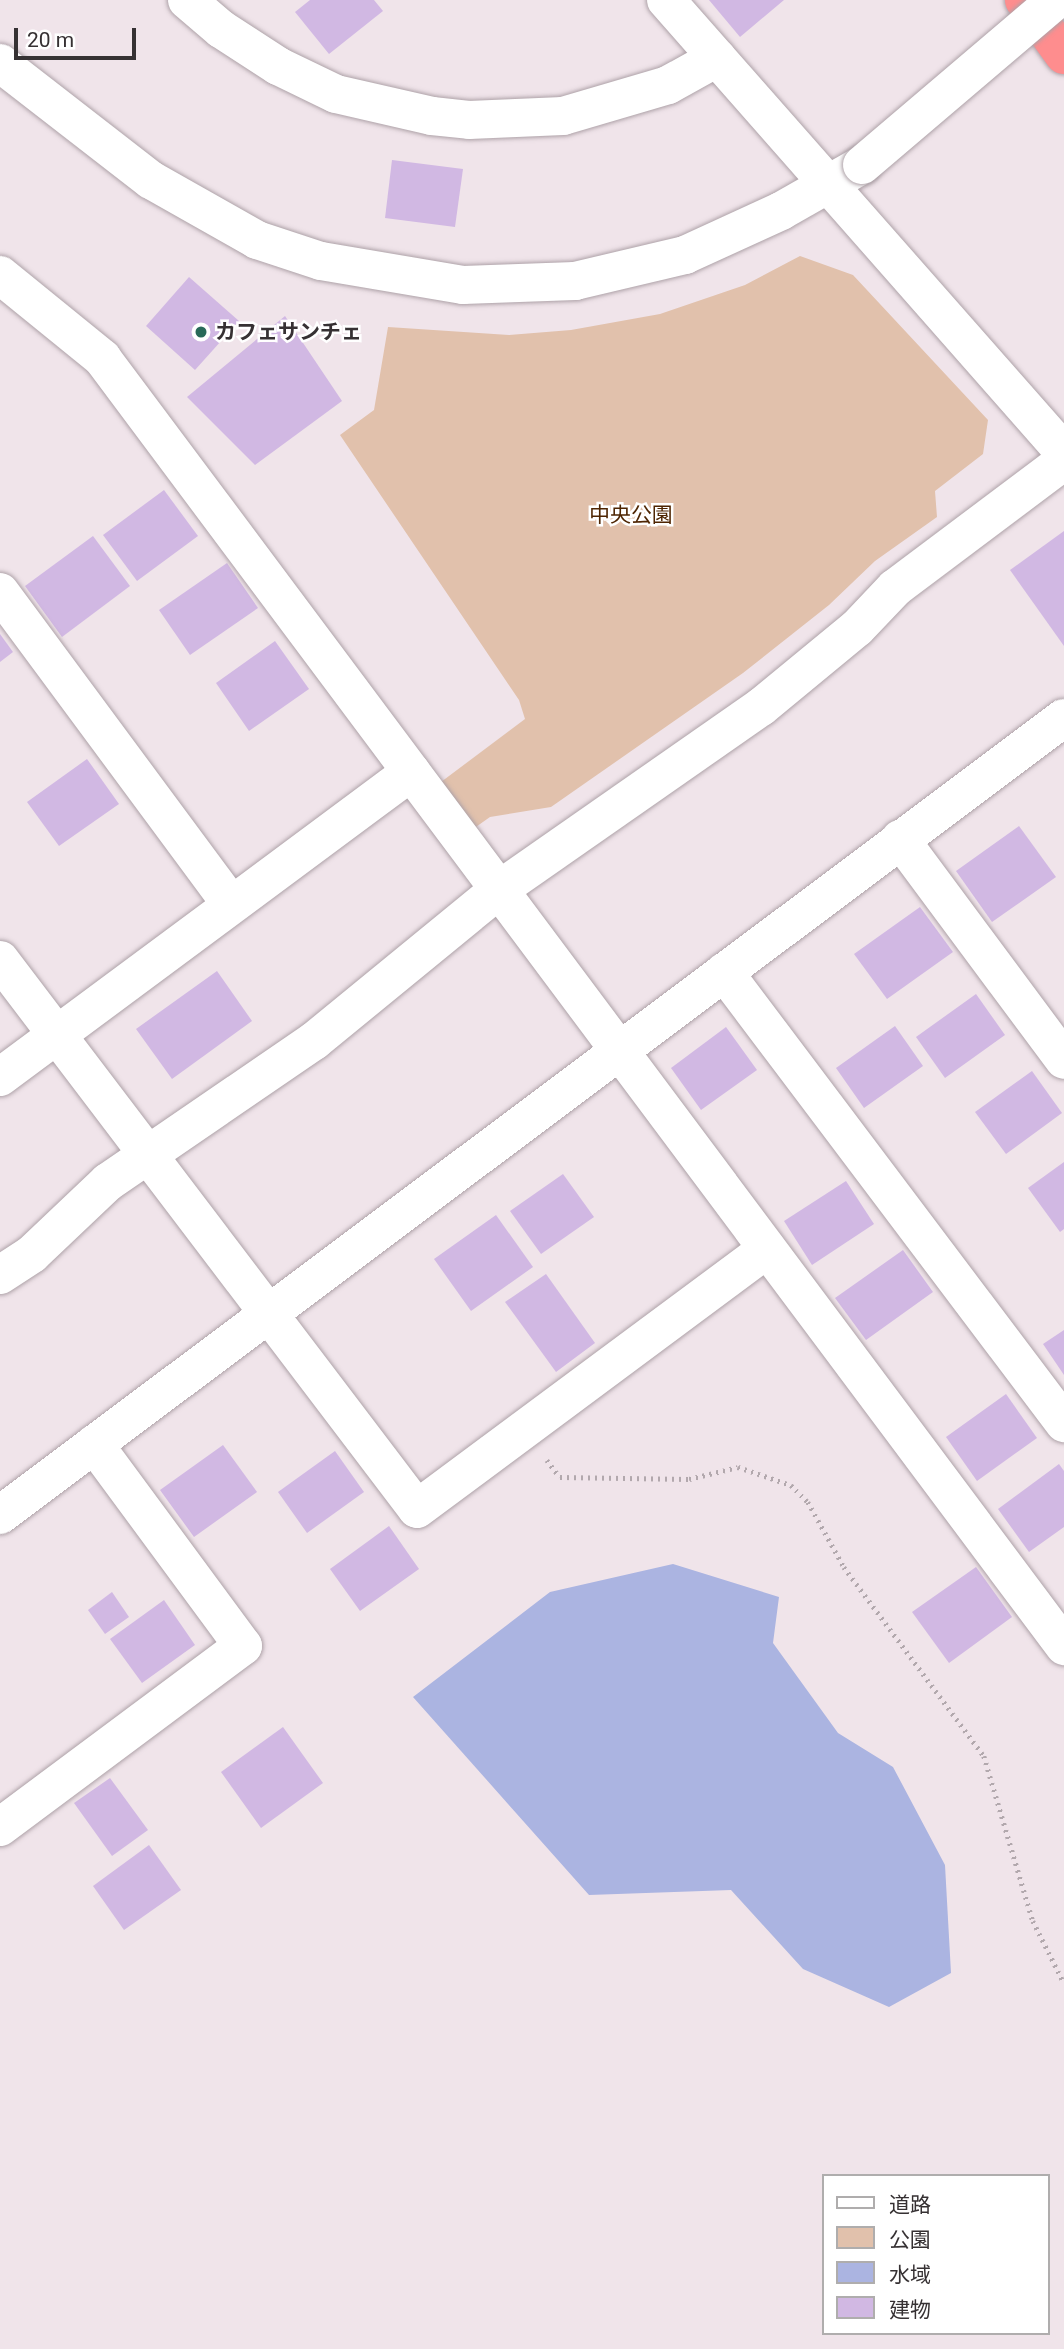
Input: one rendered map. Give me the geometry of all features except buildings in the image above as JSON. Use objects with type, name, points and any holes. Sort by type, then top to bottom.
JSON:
[{"type":"highway","points":[[1024,0],[1064,55]]},
{"type":"highway","points":[[1039,0],[1064,27]]},
{"type":"street","points":[[187,0],[221,29],[278,66],[336,94],[432,117],[469,120],[563,116],[667,85],[717,58]]},
{"type":"street","points":[[666,0],[1064,452]]},
{"type":"street","points":[[0,63],[105,148],[207,215],[257,240],[321,261],[391,275],[463,285],[587,279],[685,255],[828,186],[862,165],[1056,0]]},
{"type":"street","points":[[0,275],[102,358],[1064,1646]]},
{"type":"street","points":[[0,1275],[32,1254],[108,1182],[148,1151],[314,1041],[499,889],[761,707],[857,628],[895,589],[1064,461]]},
{"type":"street","points":[[0,592],[231,904]]},
{"type":"street","points":[[0,1515],[1064,718]]},
{"type":"street","points":[[0,1077],[411,772]]},
{"type":"street","points":[[900,839],[1064,1060]]},
{"type":"street","points":[[0,960],[148,1151],[267,1314],[417,1509],[767,1250]]},
{"type":"street","points":[[724,972],[1064,1423]]},
{"type":"street","points":[[0,1827],[243,1646],[94,1444]]},
{"type":"path","points":[[538,1463],[545,1457],[560,1477],[689,1479],[738,1467],[791,1485],[808,1502],[844,1567],[984,1756],[1033,1921],[1064,1983]]},
{"type":"green space","name":"中央公園","points":[[800,256],[853,275],[988,420],[983,454],[935,491],[937,517],[875,561],[829,605],[743,673],[551,807],[490,817],[473,829],[441,782],[525,719],[519,700],[340,435],[374,410],[388,327],[509,335],[571,330],[660,314],[745,285]]},
{"type":"water","points":[[673,1564],[779,1597],[773,1643],[838,1733],[893,1767],[945,1865],[951,1973],[889,2007],[803,1969],[731,1890],[589,1895],[413,1697],[550,1592]]},
{"type":"place","name":"カフェサンチェ","points":[[201,332]]}]
